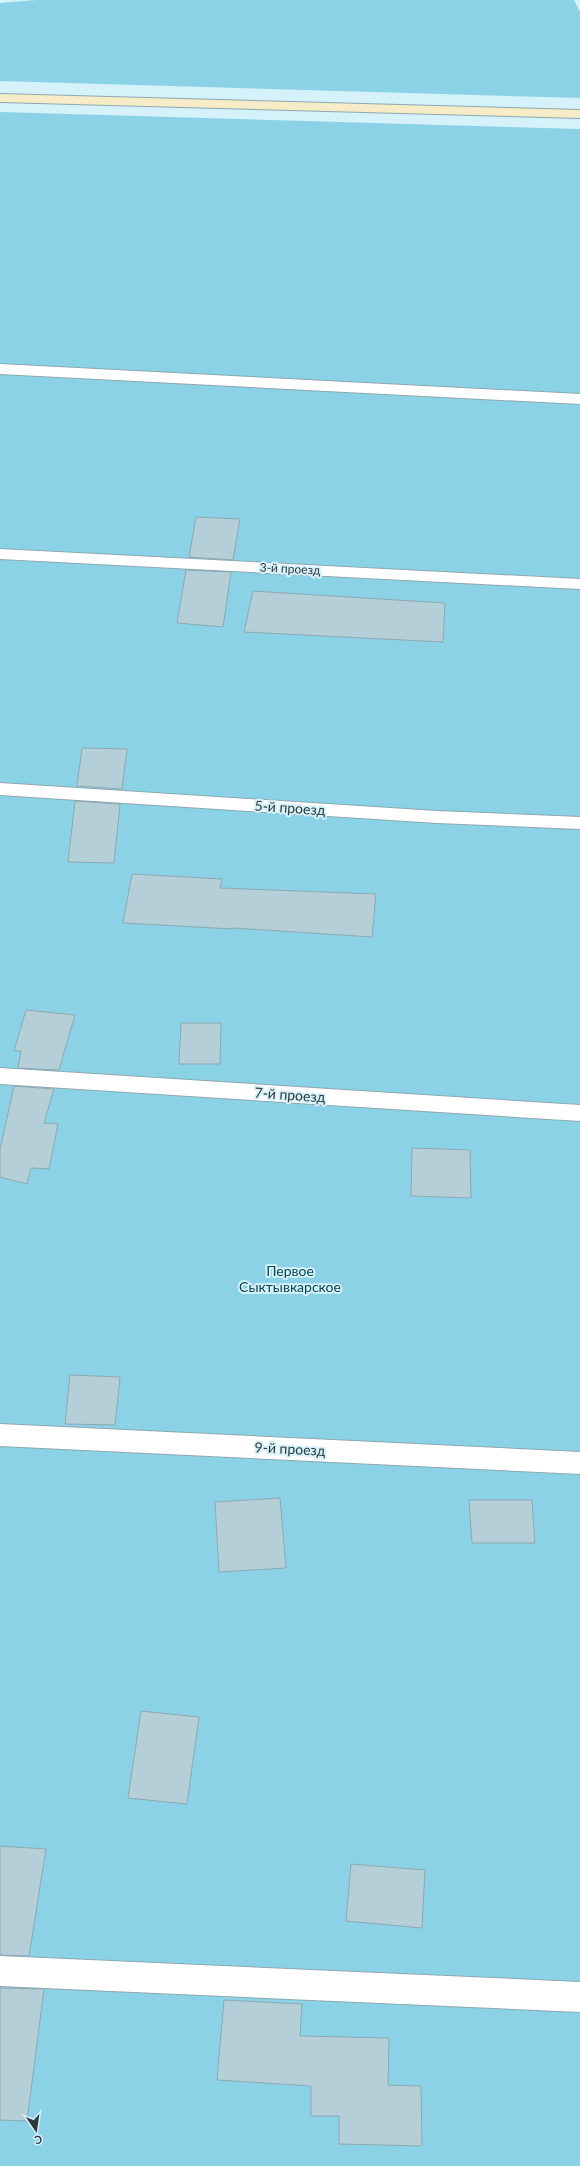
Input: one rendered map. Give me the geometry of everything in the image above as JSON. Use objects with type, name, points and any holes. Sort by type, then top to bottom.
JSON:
[{"type":"main road","points":[[0,98],[580,114]]},
{"type":"lane","points":[[0,369],[580,399]]},
{"type":"lane","name":"3-й проезд","points":[[0,554],[580,584]]},
{"type":"lane","name":"5-й проезд","points":[[0,789],[437,818],[580,823]]},
{"type":"lane","name":"7-й проезд","points":[[0,1076],[580,1113]]},
{"type":"lane","name":"9-й проезд","points":[[0,1435],[580,1463]]},
{"type":"lane","points":[[0,1971],[580,1997]]},
{"type":"green space","points":[[37,0],[574,0],[580,12],[580,98],[0,81],[0,3]]},
{"type":"green space","name":"Первое Сыктывкарское","points":[[0,112],[580,129],[580,2166],[0,2166]]},
{"type":"building","points":[[196,517],[240,519],[233,560],[189,557]]},
{"type":"building","points":[[186,570],[231,572],[223,627],[177,623]]},
{"type":"building","points":[[253,591],[445,603],[443,642],[244,632]]},
{"type":"building","points":[[82,748],[127,749],[122,789],[77,786]]},
{"type":"building","points":[[75,801],[120,804],[114,863],[68,862]]},
{"type":"building","points":[[132,874],[222,879],[220,888],[376,894],[372,937],[123,923]]},
{"type":"building","points":[[26,1010],[75,1015],[59,1070],[18,1068],[21,1051],[14,1051]]},
{"type":"building","points":[[181,1023],[221,1023],[220,1064],[179,1064]]},
{"type":"building","points":[[14,1086],[54,1089],[44,1123],[58,1124],[49,1169],[31,1168],[27,1184],[0,1177],[0,1150]]},
{"type":"building","points":[[412,1148],[470,1150],[471,1198],[411,1196]]},
{"type":"building","points":[[70,1375],[120,1377],[115,1425],[65,1424]]},
{"type":"building","points":[[280,1498],[286,1568],[219,1572],[215,1502]]},
{"type":"building","points":[[469,1500],[532,1500],[535,1543],[472,1543]]},
{"type":"building","points":[[141,1711],[199,1717],[187,1804],[128,1798]]},
{"type":"building","points":[[0,1846],[46,1849],[29,1956],[0,1955]]},
{"type":"building","points":[[351,1864],[425,1870],[422,1928],[346,1921]]},
{"type":"building","points":[[0,1988],[44,1989],[27,2121],[0,2120]]},
{"type":"building","points":[[224,2000],[302,2004],[300,2036],[389,2038],[388,2085],[421,2086],[422,2146],[339,2144],[339,2116],[311,2116],[311,2086],[217,2080]]}]
